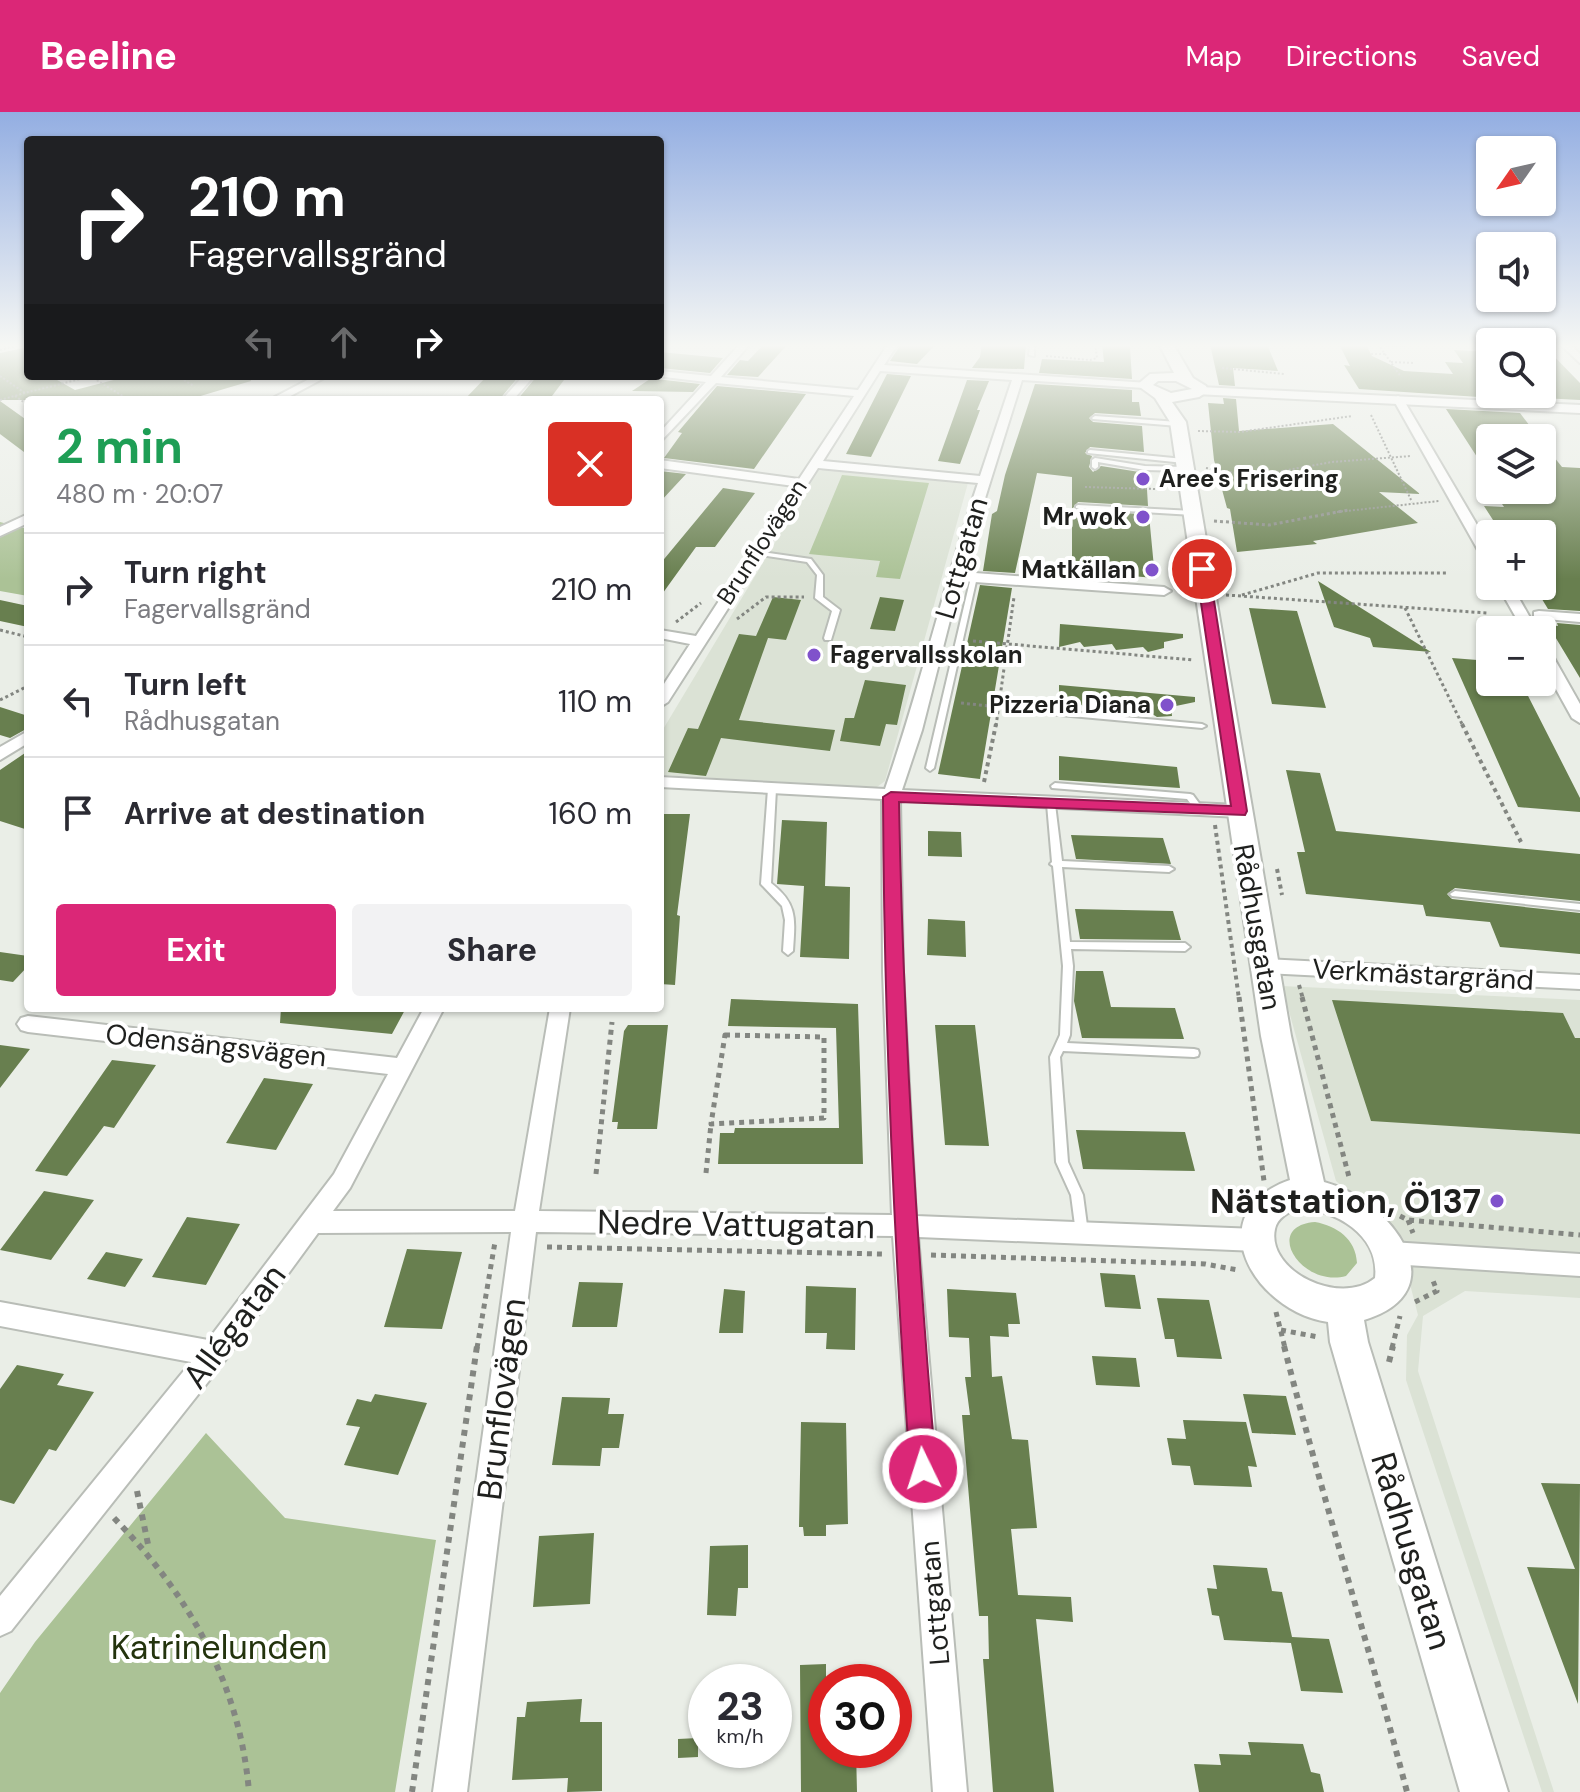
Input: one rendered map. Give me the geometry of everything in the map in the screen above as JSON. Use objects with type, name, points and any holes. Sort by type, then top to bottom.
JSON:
[{"type":"main road","name":"Rådhusgatan","points":[[1181,422],[1184,426]]},
{"type":"main road","name":"Rådhusgatan","points":[[1185,422],[1191,466],[1204,517],[1239,811],[1279,1051],[1310,1194]]},
{"type":"main road","points":[[1310,1194],[1330,1198],[1368,1219],[1406,1254],[1393,1270],[1389,1285],[1379,1298],[1364,1306],[1344,1308],[1320,1305],[1297,1294],[1277,1279],[1263,1260],[1257,1240],[1257,1224],[1264,1210],[1275,1200],[1310,1194]]},
{"type":"main road","name":"Rådhusgatan","points":[[1344,1308],[1349,1342],[1484,1792]]},
{"type":"street","name":"Brunflovägen","points":[[664,696],[793,499],[839,422]]},
{"type":"street","name":"Lottgatan","points":[[950,1792],[906,1226],[893,972],[891,797],[967,580],[984,480],[1003,422]]},
{"type":"street","points":[[1414,422],[1476,534]]},
{"type":"street","points":[[812,464],[984,480]]},
{"type":"street","points":[[664,465],[800,483]]},
{"type":"street","points":[[0,512],[24,518]]},
{"type":"street","points":[[0,532],[24,520]]},
{"type":"street","points":[[967,580],[1164,591]]},
{"type":"street","points":[[1539,615],[1580,618]]},
{"type":"street","points":[[664,635],[699,641]]},
{"type":"street","points":[[1556,676],[1580,718]]},
{"type":"street","points":[[0,755],[24,739]]},
{"type":"street","points":[[664,782],[980,801],[1053,795],[1239,811]]},
{"type":"street","name":"Verkmästargränd","points":[[1266,966],[1580,982]]},
{"type":"street","name":"Allégatan","points":[[0,1620],[214,1354],[342,1181],[432,1012]]},
{"type":"street","name":"Brunflovägen","points":[[450,1792],[512,1221],[559,1012]]},
{"type":"street","name":"Odensängsvägen","points":[[28,1024],[404,1067]]},
{"type":"street","name":"Nedre Vattugatan","points":[[312,1222],[906,1226],[1257,1240]]},
{"type":"street","points":[[1406,1254],[1580,1265]]},
{"type":"street","points":[[0,1314],[214,1354]]},
{"type":"lane","points":[[1144,422],[1184,426]]},
{"type":"lane","points":[[1090,452],[1191,466]]},
{"type":"lane","points":[[1095,467],[1095,460],[1145,468],[1191,466]]},
{"type":"lane","points":[[1078,507],[1204,517]]},
{"type":"lane","points":[[755,553],[809,560],[820,575],[819,598],[836,610],[828,638]]},
{"type":"lane","points":[[930,768],[947,702],[967,580]]},
{"type":"lane","points":[[1049,712],[1202,726]]},
{"type":"lane","points":[[772,789],[766,884],[786,898],[791,909],[788,951]]},
{"type":"lane","points":[[1053,795],[1055,864],[1068,966],[1062,1047],[1055,1057],[1062,1162],[1077,1195],[1082,1233]]},
{"type":"lane","points":[[1055,864],[1169,869]]},
{"type":"lane","points":[[1455,894],[1580,907]]},
{"type":"lane","points":[[1065,945],[1185,947]]},
{"type":"lane","points":[[1062,1047],[1194,1053]]},
{"type":"path","points":[[1184,426],[1240,432],[1314,422]]},
{"type":"path","points":[[1375,422],[1412,502]]},
{"type":"path","points":[[1191,466],[1254,476],[1390,455],[1432,456]]},
{"type":"path","points":[[1085,487],[1156,489]]},
{"type":"path","points":[[1204,517],[1269,525],[1412,502],[1457,500]]},
{"type":"path","points":[[1240,596],[1318,573],[1447,573]]},
{"type":"path","points":[[967,580],[1015,590],[1000,707],[980,801]]},
{"type":"path","points":[[1228,594],[1487,613]]},
{"type":"path","points":[[684,616],[730,623],[774,596],[819,598]]},
{"type":"path","points":[[1405,608],[1521,842]]},
{"type":"path","points":[[0,630],[24,636]]},
{"type":"path","points":[[975,641],[1194,660]]},
{"type":"path","points":[[0,700],[24,688]]},
{"type":"path","points":[[947,702],[1034,711]]},
{"type":"path","points":[[1295,968],[1346,1174]]},
{"type":"path","points":[[596,1174],[612,1022]]},
{"type":"path","points":[[706,1173],[711,1124],[725,1035],[824,1037],[824,1118],[711,1124]]},
{"type":"path","points":[[1412,1304],[1423,1295],[1437,1291],[1406,1254],[1408,1220],[1580,1235]]},
{"type":"path","points":[[412,1792],[467,1403],[512,1221]]},
{"type":"path","points":[[1390,1373],[1391,1345],[1401,1314]]},
{"type":"path","points":[[131,1460],[150,1551]]},
{"type":"path","points":[[97,1501],[150,1551],[189,1606],[232,1694],[249,1792]]},
{"type":"shaded area","name":"Fagervallsskolan","points":[[818,471],[968,483],[885,781],[877,787],[664,775],[664,728]]},
{"type":"shaded area","points":[[1282,986],[1580,1000],[1580,1298],[1465,1291],[1423,1316],[1418,1371],[1554,1792],[1542,1792],[1406,1380],[1407,1335],[1418,1315],[1397,1234],[1336,1181]]},
{"type":"green space","points":[[842,475],[929,483],[900,579],[876,577],[880,561],[809,554]]},
{"type":"green space","points":[[0,522],[24,528],[24,595],[0,591]]},
{"type":"green space","points":[[1315,1222],[1338,1230],[1353,1247],[1357,1263],[1346,1276],[1330,1277],[1315,1273],[1294,1255],[1290,1244],[1291,1234],[1299,1226]]},
{"type":"green space","name":"Katrinelunden","points":[[206,1433],[285,1518],[436,1540],[395,1792],[0,1792],[0,1693],[35,1642]]},
{"type":"building","points":[[0,422],[24,422],[24,452],[0,434]]},
{"type":"building","points":[[686,422],[786,422],[754,469],[664,458],[682,433],[678,432]]},
{"type":"building","points":[[862,422],[888,422],[871,457],[846,454]]},
{"type":"building","points":[[952,422],[975,422],[960,464],[938,461]]},
{"type":"building","points":[[1022,422],[1142,426],[1144,452],[1090,447],[1085,453],[1092,456],[1089,467],[1093,472],[1101,466],[1146,473],[1148,506],[1078,502],[1073,508],[1149,515],[1155,578],[1072,571],[1072,477],[1037,473],[1015,573],[983,571],[992,514],[997,511]]},
{"type":"building","points":[[1210,422],[1238,422],[1239,431],[1333,424],[1420,494],[1379,492],[1418,523],[1313,541],[1317,544],[1237,552],[1230,509],[1227,508],[1214,460]]},
{"type":"building","points":[[1455,422],[1527,422],[1476,424],[1476,455]]},
{"type":"building","points":[[1556,460],[1562,467],[1580,468],[1580,611],[1548,609],[1543,600],[1556,600],[1556,520],[1493,520],[1484,506],[1504,507],[1502,504],[1556,504]]},
{"type":"building","points":[[664,471],[686,474],[664,498]]},
{"type":"building","points":[[723,488],[755,493],[715,547],[696,547],[664,591],[664,559]]},
{"type":"building","points":[[1318,581],[1431,652],[1373,647],[1370,638],[1334,627]]},
{"type":"building","points":[[980,585],[1012,588],[980,779],[938,774]]},
{"type":"building","points":[[773,597],[801,600],[786,640],[768,638],[739,720],[835,730],[830,751],[721,738],[706,776],[668,772],[688,728],[698,729],[739,634],[756,636]]},
{"type":"building","points":[[880,597],[904,600],[895,631],[870,629]]},
{"type":"building","points":[[0,600],[24,605],[24,626],[0,621]]},
{"type":"building","points":[[1249,608],[1297,611],[1326,708],[1272,704]]},
{"type":"building","points":[[1557,623],[1580,625],[1580,678],[1556,638]]},
{"type":"building","points":[[1060,624],[1183,634],[1183,638],[1164,642],[1164,648],[1148,652],[1143,647],[1116,650],[1112,644],[1084,647],[1080,642],[1059,647]]},
{"type":"building","points":[[1452,658],[1476,660],[1476,696],[1528,696],[1580,798],[1580,812],[1518,807]]},
{"type":"building","points":[[865,680],[906,685],[897,725],[886,724],[880,746],[840,741],[845,718],[854,718]]},
{"type":"building","points":[[1059,685],[1195,697],[1195,702],[1171,707],[1172,716],[1157,717],[1149,712],[1119,714],[1115,708],[1100,712],[1085,710],[1082,705],[1064,709],[1059,702]]},
{"type":"building","points":[[0,707],[24,715],[24,730],[10,738],[0,735]]},
{"type":"building","points":[[24,754],[24,829],[0,821],[0,770]]},
{"type":"building","points":[[1059,756],[1177,767],[1180,788],[1059,780]]},
{"type":"building","points":[[1286,770],[1320,773],[1336,831],[1580,854],[1580,901],[1455,888],[1447,894],[1452,899],[1580,913],[1580,954],[1500,947],[1490,922],[1426,916],[1423,905],[1306,894],[1297,852],[1305,852]]},
{"type":"building","points":[[664,814],[690,814],[677,915],[680,916],[675,985],[664,984]]},
{"type":"building","points":[[782,820],[827,822],[825,886],[850,887],[849,959],[800,957],[804,886],[777,884]]},
{"type":"building","points":[[928,831],[961,832],[962,857],[928,856]]},
{"type":"building","points":[[1071,835],[1163,838],[1171,864],[1076,859]]},
{"type":"building","points":[[1075,909],[1173,911],[1181,940],[1080,939]]},
{"type":"building","points":[[928,919],[965,921],[966,957],[927,955]]},
{"type":"building","points":[[0,952],[24,955],[24,970],[13,982],[0,980]]},
{"type":"building","points":[[1076,971],[1103,971],[1111,1007],[1175,1008],[1184,1039],[1082,1038],[1074,1001]]},
{"type":"building","points":[[731,999],[858,1004],[863,1164],[718,1164],[720,1133],[734,1133],[735,1128],[839,1128],[836,1028],[728,1026]]},
{"type":"building","points":[[1332,1000],[1563,1013],[1575,1038],[1580,1038],[1580,1134],[1371,1121]]},
{"type":"building","points":[[281,1012],[404,1012],[392,1034],[280,1023]]},
{"type":"building","points":[[628,1025],[668,1025],[657,1129],[617,1129],[618,1122],[612,1122],[624,1031]]},
{"type":"building","points":[[935,1025],[975,1025],[989,1146],[945,1145]]},
{"type":"building","points":[[0,1045],[30,1049],[0,1088]]},
{"type":"building","points":[[112,1060],[156,1065],[114,1128],[104,1126],[67,1176],[35,1171]]},
{"type":"building","points":[[264,1078],[313,1084],[276,1150],[226,1143]]},
{"type":"building","points":[[1076,1130],[1185,1132],[1195,1171],[1083,1169]]},
{"type":"building","points":[[44,1191],[94,1200],[51,1260],[0,1250]]},
{"type":"building","points":[[187,1217],[240,1224],[206,1285],[152,1277]]},
{"type":"building","points":[[407,1249],[462,1252],[442,1329],[384,1327]]},
{"type":"building","points":[[106,1252],[143,1259],[125,1287],[87,1279]]},
{"type":"building","points":[[1100,1273],[1135,1275],[1141,1309],[1105,1307]]},
{"type":"building","points":[[579,1282],[623,1283],[617,1327],[572,1327]]},
{"type":"building","points":[[806,1286],[856,1288],[855,1350],[826,1349],[827,1333],[805,1333]]},
{"type":"building","points":[[724,1289],[745,1291],[743,1333],[719,1333]]},
{"type":"building","points":[[947,1289],[1016,1293],[1020,1324],[1008,1324],[1009,1337],[990,1336],[992,1377],[1002,1376],[1012,1439],[1028,1440],[1037,1528],[1011,1529],[1018,1595],[1071,1597],[1073,1622],[1036,1619],[1054,1792],[993,1792],[983,1659],[989,1659],[988,1616],[979,1616],[962,1415],[970,1415],[965,1377],[971,1377],[969,1338],[949,1337]]},
{"type":"building","points":[[1157,1298],[1209,1300],[1222,1359],[1177,1357],[1174,1339],[1165,1339]]},
{"type":"building","points":[[1092,1356],[1136,1358],[1140,1387],[1096,1385]]},
{"type":"building","points":[[17,1365],[64,1374],[57,1385],[94,1392],[56,1451],[49,1449],[14,1504],[0,1500],[0,1389]]},
{"type":"building","points":[[375,1394],[427,1403],[398,1475],[344,1465],[360,1427],[346,1425],[357,1399],[371,1402]]},
{"type":"building","points":[[1243,1394],[1286,1396],[1296,1435],[1252,1433]]},
{"type":"building","points":[[562,1397],[610,1398],[608,1414],[624,1414],[619,1448],[602,1448],[600,1466],[552,1465]]},
{"type":"building","points":[[1183,1420],[1246,1422],[1257,1467],[1248,1466],[1252,1487],[1194,1485],[1190,1466],[1172,1465],[1167,1438],[1186,1439]]},
{"type":"building","points":[[801,1422],[846,1423],[848,1524],[826,1525],[826,1536],[804,1536],[803,1527],[799,1527]]},
{"type":"building","points":[[1541,1483],[1580,1484],[1578,1704],[1527,1567],[1575,1569]]},
{"type":"building","points":[[594,1533],[590,1604],[533,1607],[539,1536]]},
{"type":"building","points":[[748,1545],[748,1588],[738,1588],[736,1616],[707,1615],[710,1546]]},
{"type":"building","points":[[1213,1565],[1267,1568],[1272,1591],[1282,1592],[1292,1637],[1329,1639],[1343,1693],[1301,1691],[1291,1643],[1224,1640],[1219,1616],[1212,1615],[1207,1588],[1217,1589]]},
{"type":"building","points":[[800,1665],[808,1665],[808,1768],[856,1768],[857,1792],[801,1792]]},
{"type":"building","points":[[582,1699],[580,1722],[602,1722],[602,1791],[567,1792],[568,1778],[512,1780],[517,1717],[525,1717],[527,1702]]},
{"type":"building","points":[[688,1738],[688,1758],[678,1758],[678,1739]]},
{"type":"building","points":[[1248,1742],[1303,1744],[1311,1772],[1320,1774],[1324,1792],[1199,1792],[1194,1764],[1221,1765],[1219,1754],[1251,1755]]},
{"type":"place","name":"Aree's Frisering","points":[[1143,479]]},
{"type":"place","name":"Mr wok","points":[[1143,517]]},
{"type":"place","name":"Matkällan","points":[[1152,570]]},
{"type":"place","name":"Fagervallsskolan","points":[[814,655]]},
{"type":"place","name":"Pizzeria Diana","points":[[1167,705]]},
{"type":"place","name":"Nätstation, Ö137","points":[[1497,1201]]},
{"type":"route","points":[[923,1469],[906,1255],[893,972],[891,797],[1239,811],[1202,569]]}]
